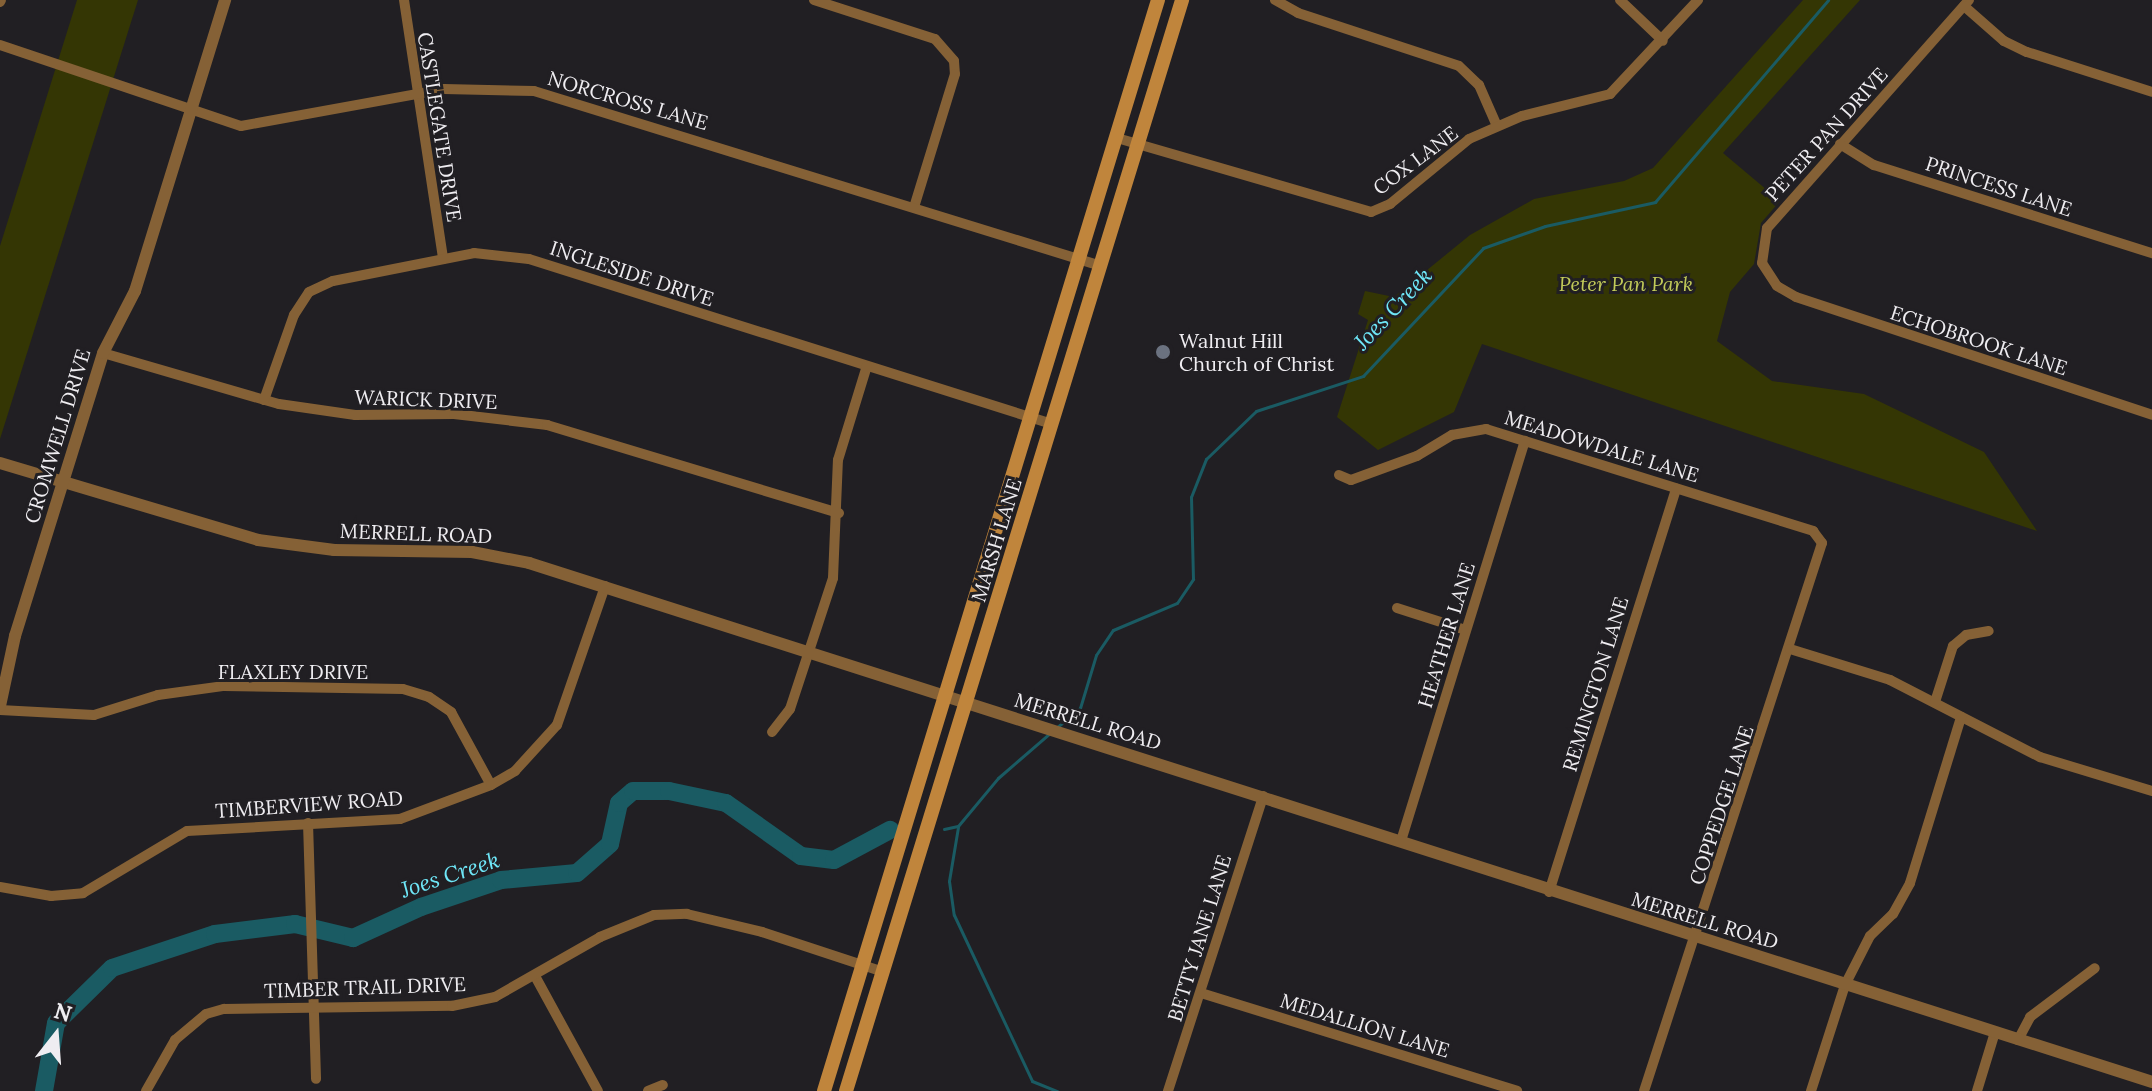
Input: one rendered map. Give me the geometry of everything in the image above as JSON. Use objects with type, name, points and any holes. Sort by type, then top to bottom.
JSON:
[{"type":"main road","name":"MARSH LANE","points":[[824,1091],[947,698],[1158,0]]},
{"type":"main road","name":"MARSH LANE","points":[[846,1091],[1182,0]]},
{"type":"street","name":"CROMWELL DRIVE","points":[[0,708],[15,636],[103,353],[135,291],[225,0]]},
{"type":"street","name":"CASTLEGATE DRIVE","points":[[404,0],[443,259]]},
{"type":"street","points":[[814,0],[935,39],[954,61],[955,74],[914,207]]},
{"type":"street","points":[[1275,0],[1298,13],[1459,66],[1479,85],[1497,126]]},
{"type":"street","points":[[1620,0],[1663,41]]},
{"type":"street","name":"COX LANE","points":[[1117,138],[1371,212],[1390,204],[1441,158],[1497,126],[1604,98],[1663,41],[1698,0]]},
{"type":"street","points":[[1966,3],[2027,52],[2152,92]]},
{"type":"street","name":"PETER PAN DRIVE","points":[[1796,297],[1767,275],[1761,254],[1764,234],[1966,3]]},
{"type":"street","name":"NORCROSS LANE","points":[[0,45],[231,124],[264,125],[416,94],[488,87],[572,99],[1101,266]]},
{"type":"street","name":"PRINCESS LANE","points":[[1840,144],[1874,165],[2152,253]]},
{"type":"street","name":"INGLESIDE DRIVE","points":[[264,400],[294,315],[309,292],[333,281],[474,253],[529,259],[1052,424]]},
{"type":"street","name":"ECHOBROOK LANE","points":[[1796,297],[2152,415]]},
{"type":"street","name":"WARICK DRIVE","points":[[103,353],[264,400],[355,415],[454,414],[547,425],[839,513]]},
{"type":"street","points":[[772,732],[790,709],[833,578],[839,513],[838,460],[867,366]]},
{"type":"street","name":"MEADOWDALE LANE","points":[[1339,475],[1351,480],[1395,465],[1467,430],[1486,429],[1813,531]]},
{"type":"street","name":"HEATHER LANE","points":[[1401,841],[1525,441]]},
{"type":"street","name":"MERRELL ROAD","points":[[0,463],[258,540],[334,550],[472,552],[605,586],[808,655],[1263,796],[1549,892],[2152,1082]]},
{"type":"street","name":"REMINGTON LANE","points":[[1549,892],[1676,488]]},
{"type":"street","name":"COPPEDGE LANE","points":[[1644,1091],[1822,543],[1813,531]]},
{"type":"street","name":"TIMBERVIEW ROAD","points":[[0,887],[51,896],[83,893],[187,831],[400,819],[491,785],[515,771],[557,725],[605,586]]},
{"type":"street","points":[[1397,608],[1466,630]]},
{"type":"street","points":[[1935,702],[1953,646],[1966,635],[1989,631]]},
{"type":"street","points":[[1790,649],[1890,680],[2040,757],[2152,791]]},
{"type":"street","name":"FLAXLEY DRIVE","points":[[0,708],[94,715],[158,695],[224,686],[403,689],[429,697],[451,712],[491,785]]},
{"type":"street","points":[[1811,1091],[1845,985],[1870,936],[1893,914],[1910,883],[1961,717]]},
{"type":"street","name":"BETTY JANE LANE","points":[[1168,1091],[1263,796]]},
{"type":"street","points":[[308,823],[316,1079]]},
{"type":"street","name":"TIMBER TRAIL DRIVE","points":[[146,1091],[175,1040],[206,1014],[313,1008],[452,1006],[495,997],[600,937],[654,915],[687,914],[864,963],[884,972]]},
{"type":"street","points":[[2018,1040],[2030,1017],[2095,968]]},
{"type":"street","points":[[535,976],[598,1091]]},
{"type":"street","name":"MEDALLION LANE","points":[[1201,993],[1517,1091]]},
{"type":"street","points":[[1977,1091],[1995,1032]]},
{"type":"street","points":[[2135,1091],[2139,1077]]},
{"type":"street","points":[[648,1091],[663,1085]]},
{"type":"green space","points":[[77,0],[138,0],[0,439],[0,246]]},
{"type":"green space","name":"Peter Pan Park","points":[[1803,0],[1860,0],[1723,153],[1780,201],[1761,223],[1754,264],[1730,292],[1717,341],[1772,381],[1864,394],[1984,452],[2037,531],[1482,344],[1454,412],[1378,450],[1337,417],[1368,320],[1358,314],[1365,291],[1394,297],[1470,235],[1534,199],[1624,181],[1653,168]]},
{"type":"waterway","name":"Joes Creek","points":[[1056,728],[1080,708],[1096,655],[1113,630],[1177,603],[1193,579],[1191,497],[1206,459],[1256,411],[1363,376],[1483,248],[1545,226],[1655,202],[1828,0]]},
{"type":"waterway","name":"Joes Creek","points":[[944,829],[958,826],[998,778],[1050,733]]},
{"type":"waterway","name":"Joes Creek","points":[[44,1091],[56,1023],[112,968],[215,934],[295,924],[353,938],[421,907],[501,880],[577,873],[610,844],[619,803],[633,791],[669,791],[726,803],[801,856],[834,860],[890,830]]},
{"type":"waterway","points":[[958,827],[949,881],[954,915],[1032,1081],[1057,1091]]},
{"type":"place","name":"Walnut Hill Church of Christ","points":[[1163,352]]}]
